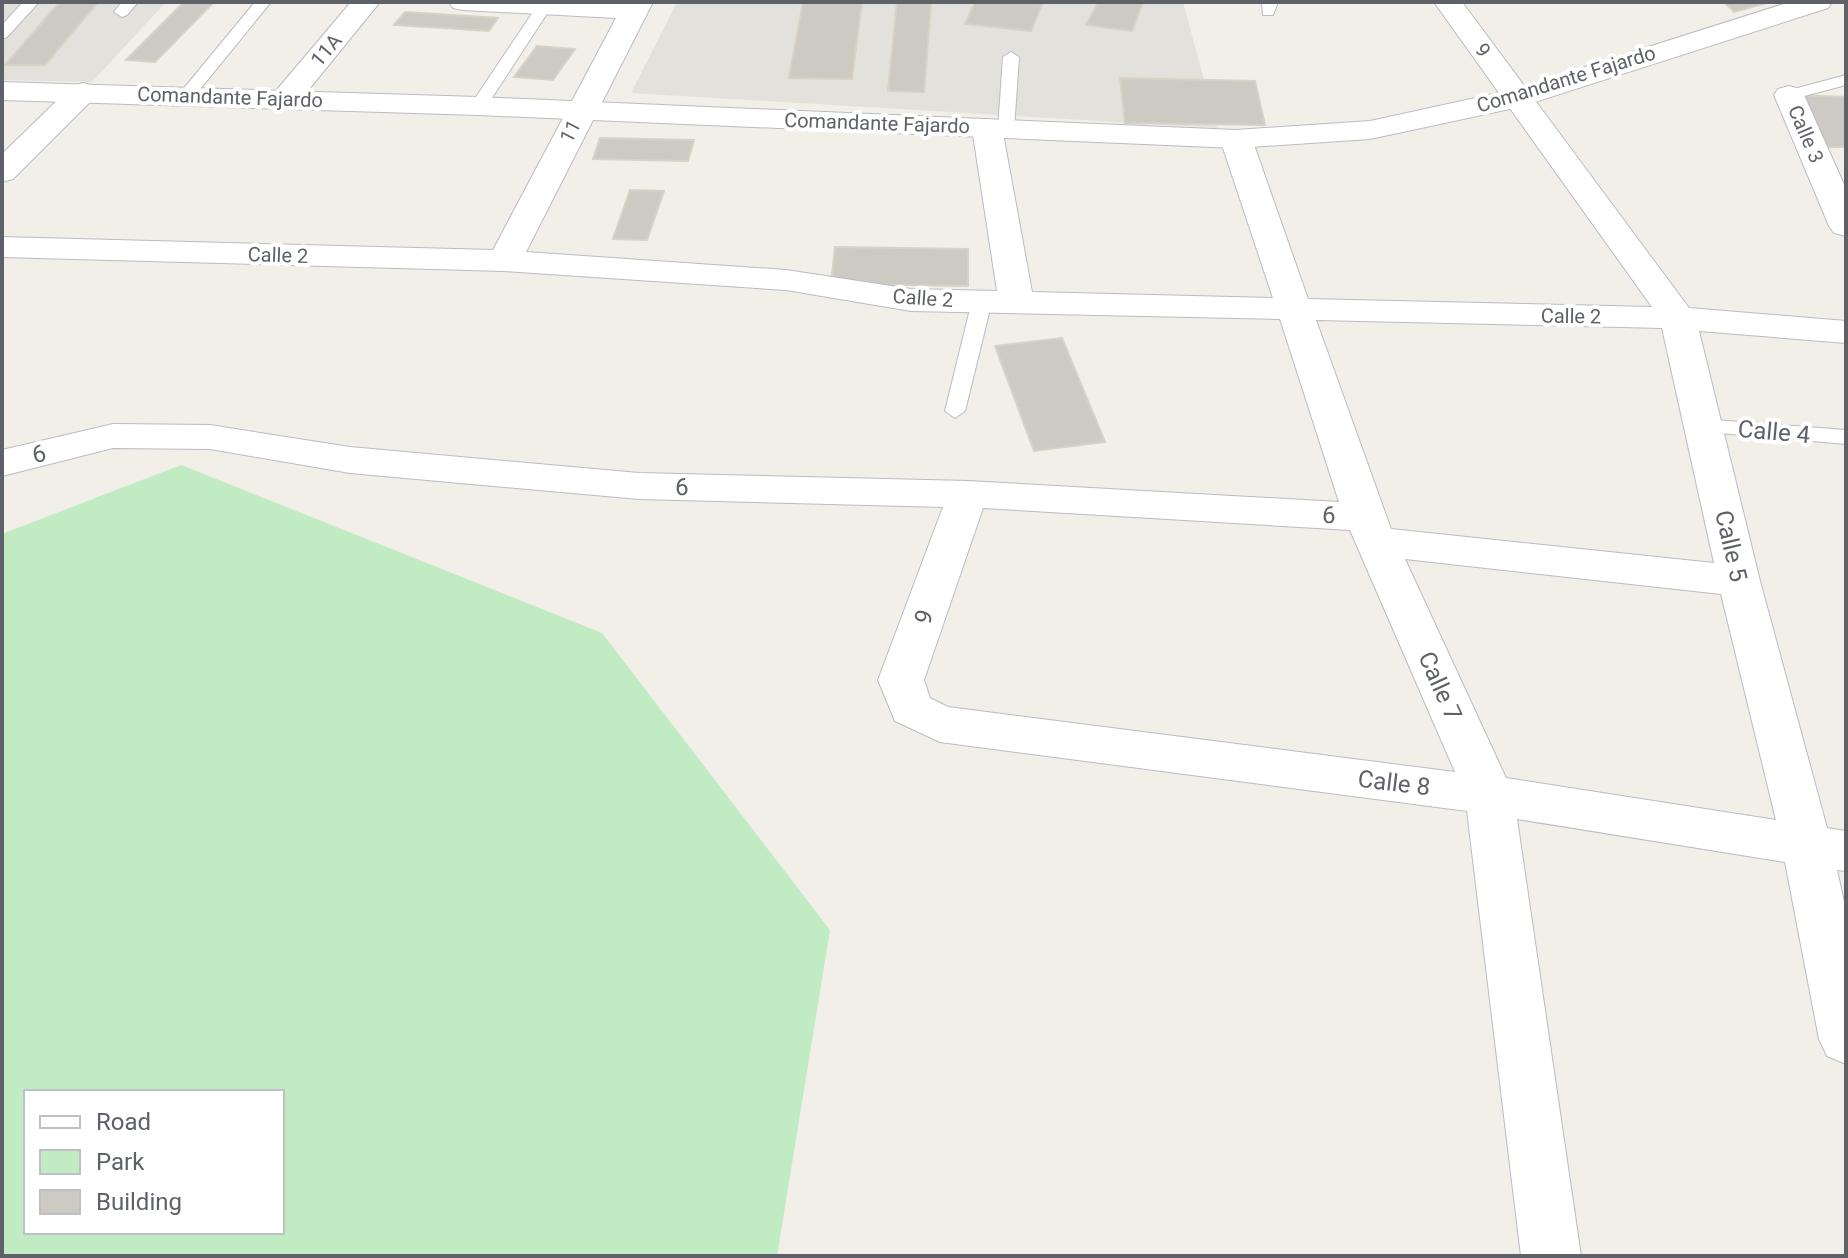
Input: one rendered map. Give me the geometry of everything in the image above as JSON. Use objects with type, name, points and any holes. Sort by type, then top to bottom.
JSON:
[{"type":"street","name":"11A","points":[[286,98],[366,2]]},
{"type":"street","points":[[463,2],[637,6]]},
{"type":"street","name":"9","points":[[1448,2],[1519,98]]},
{"type":"street","name":"Comandante Fajardo","points":[[2,91],[286,98],[1236,139],[1370,130],[1519,98],[1729,18],[1818,2]]},
{"type":"street","name":"11","points":[[504,261],[637,6]]},
{"type":"street","points":[[2,172],[83,92]]},
{"type":"street","name":"Calle 3","points":[[1789,95],[1846,226]]},
{"type":"street","name":"Calle 5","points":[[1519,98],[1678,318],[1739,581],[1827,848],[1846,1039]]},
{"type":"street","points":[[996,128],[999,301]]},
{"type":"street","name":"Calle 7","points":[[1236,139],[1370,530],[1489,795],[1551,1256]]},
{"type":"street","name":"Calle 2","points":[[2,247],[504,261],[786,280],[911,300],[1678,318],[1846,332]]},
{"type":"street","name":"6","points":[[3,462],[113,436],[210,437],[350,460],[639,486],[968,494],[1370,530],[1739,581]]},
{"type":"street","name":"9","points":[[940,724],[911,709],[901,680],[968,494]]},
{"type":"street","name":"Calle 8","points":[[940,724],[1489,795],[1827,848]]},
{"type":"lane","points":[[2,34],[31,2]]},
{"type":"lane","points":[[186,96],[263,2]]},
{"type":"lane","points":[[478,106],[544,6]]},
{"type":"lane","points":[[996,128],[1011,57]]},
{"type":"lane","name":"Calle 3","points":[[1789,95],[1846,80]]},
{"type":"lane","points":[[955,411],[999,301]]},
{"type":"lane","name":"Calle 4","points":[[1703,426],[1846,437]]},
{"type":"shaded area","points":[[2,2],[166,2],[92,82],[2,80]]},
{"type":"shaded area","points":[[677,2],[1183,2],[1217,128],[631,93]]},
{"type":"green space","points":[[181,465],[602,633],[830,930],[777,1256],[2,1256],[2,534]]},
{"type":"building","points":[[60,2],[98,2],[45,65],[5,65]]},
{"type":"building","points":[[184,2],[213,3],[155,62],[126,60]]},
{"type":"building","points":[[803,2],[862,2],[852,79],[789,78]]},
{"type":"building","points":[[897,2],[931,2],[924,92],[888,91]]},
{"type":"building","points":[[975,2],[1043,2],[1031,31],[965,24]]},
{"type":"building","points":[[1098,2],[1143,2],[1132,31],[1086,25]]},
{"type":"building","points":[[1724,2],[1770,2],[1734,12]]},
{"type":"building","points":[[405,12],[498,18],[489,31],[394,25]]},
{"type":"building","points":[[537,46],[575,49],[553,80],[514,77]]},
{"type":"building","points":[[1120,78],[1255,81],[1265,125],[1125,123]]},
{"type":"building","points":[[1795,95],[1846,97],[1846,147],[1826,147]]},
{"type":"building","points":[[600,138],[694,140],[688,161],[593,159]]},
{"type":"building","points":[[630,190],[664,191],[647,240],[613,239]]},
{"type":"building","points":[[835,247],[968,249],[968,286],[831,284]]},
{"type":"building","points":[[1062,338],[1105,442],[1034,451],[995,346]]}]
